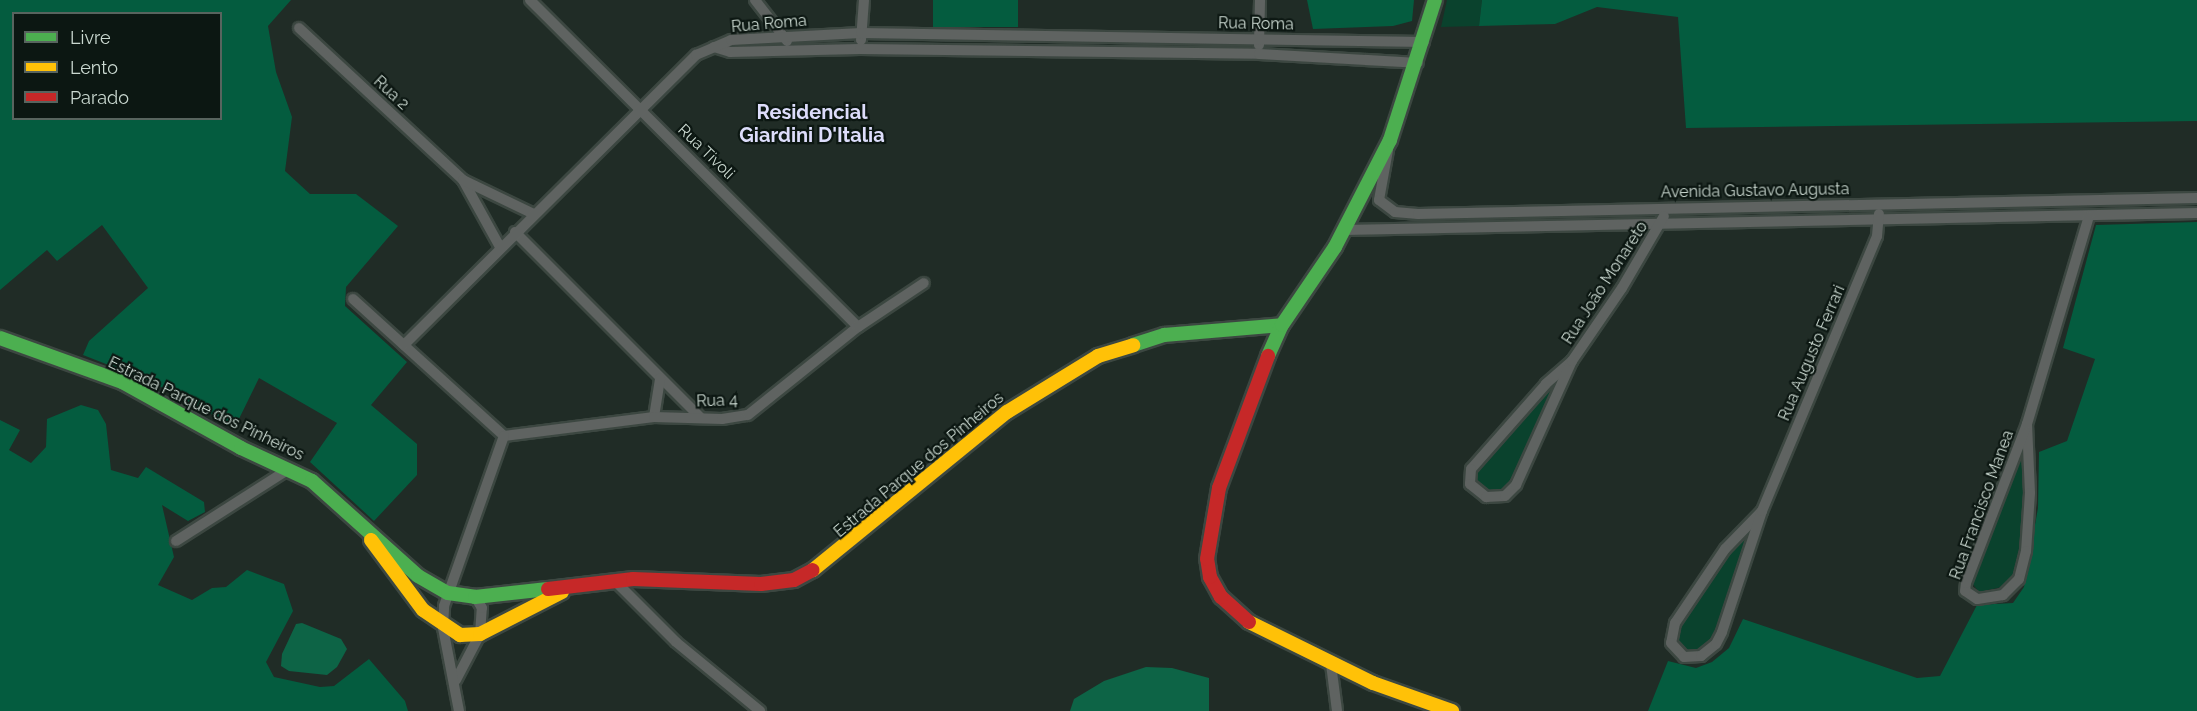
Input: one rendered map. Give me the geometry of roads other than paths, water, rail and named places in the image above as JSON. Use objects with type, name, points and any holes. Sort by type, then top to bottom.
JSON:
[{"type":"street","name":"Rua Tivoli","points":[[530,0],[858,327]]},
{"type":"street","points":[[755,0],[786,36],[790,50]]},
{"type":"street","points":[[860,49],[864,0]]},
{"type":"street","points":[[1259,54],[1260,0]]},
{"type":"street","points":[[1435,0],[1418,63],[1390,140],[1344,230],[1282,325],[1248,402],[1219,488],[1207,558],[1216,587],[1234,611],[1331,664],[1415,700],[1452,711]]},
{"type":"street","name":"Rua 2","points":[[299,28],[463,180],[534,214]]},
{"type":"street","name":"Rua Roma","points":[[714,47],[731,40],[861,33],[1424,42]]},
{"type":"street","points":[[1136,36],[1136,52]]},
{"type":"street","points":[[404,345],[515,232],[696,55],[714,47]]},
{"type":"street","name":"Rua Roma","points":[[714,47],[730,52],[860,49],[1259,54],[1418,63]]},
{"type":"street","name":"Avenida Gustavo Augusta","points":[[1390,140],[1379,200],[1395,212],[2197,198]]},
{"type":"street","name":"Rua 2","points":[[463,180],[500,247]]},
{"type":"street","name":"Rua Augusto Ferrari","points":[[1762,511],[1725,549],[1675,623],[1671,643],[1684,657],[1701,657],[1716,644],[1762,511],[1877,236],[1879,204]]},
{"type":"street","name":"Rua João Monareto","points":[[1572,361],[1546,384],[1471,469],[1470,484],[1486,497],[1505,496],[1515,485],[1572,361],[1662,221],[1668,207]]},
{"type":"street","name":"Avenida Gustavo Augusta","points":[[1344,230],[1662,221],[1879,220],[2197,213]]},
{"type":"street","name":"Rua Francisco Manea","points":[[2028,424],[2030,493],[2026,550],[2019,579],[2003,595],[1977,599],[1965,591],[1966,583],[2028,424],[2089,216]]},
{"type":"street","points":[[515,232],[701,418]]},
{"type":"street","name":"Rua 4","points":[[504,436],[654,417],[701,418],[748,415],[858,327],[924,283]]},
{"type":"street","points":[[353,299],[504,436],[448,593],[443,628],[456,680],[459,711]]},
{"type":"street","name":"Estrada Parque dos Pinheiros","points":[[0,338],[122,382],[241,448],[289,469],[324,488],[418,576],[448,593],[475,597],[615,581],[669,579],[761,584],[794,580],[827,562],[1007,412],[1098,357],[1164,335],[1282,325]]},
{"type":"street","points":[[654,417],[660,378]]},
{"type":"street","points":[[176,541],[289,469]]},
{"type":"street","name":"Estrada Parque dos Pinheiros","points":[[353,515],[417,602],[443,628]]},
{"type":"street","points":[[615,581],[676,642],[760,711]]},
{"type":"street","name":"Estrada Parque dos Pinheiros","points":[[480,634],[569,588]]},
{"type":"street","points":[[456,680],[480,634],[482,608],[475,597]]},
{"type":"street","points":[[443,628],[460,635],[480,634]]},
{"type":"street","points":[[1331,664],[1337,711]]},
{"type":"district","name":"Residencial Giardini D'Italia","points":[[812,124]]}]
